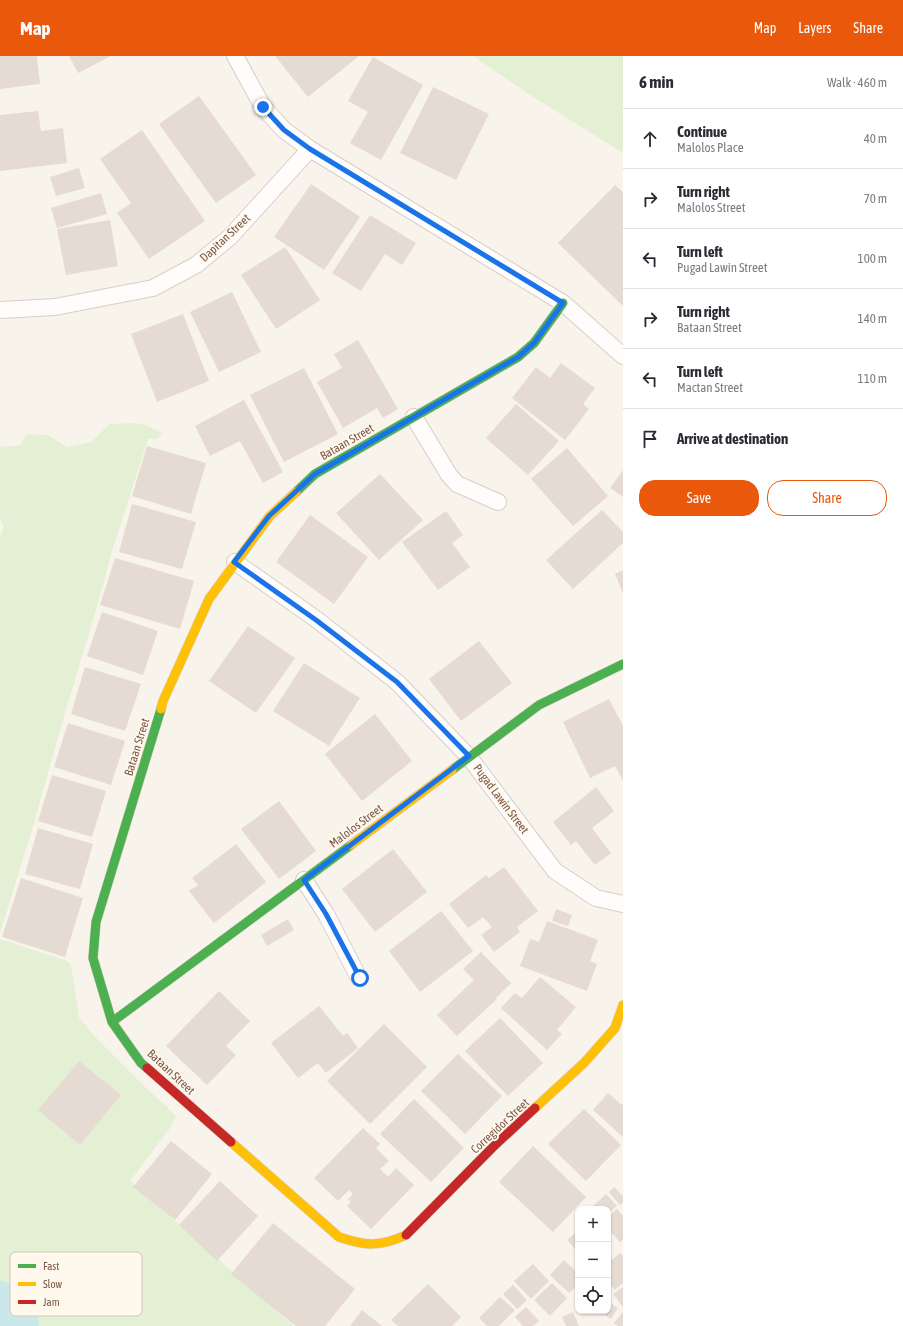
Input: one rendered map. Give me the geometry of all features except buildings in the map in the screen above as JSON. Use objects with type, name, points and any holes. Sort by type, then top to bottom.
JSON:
[{"type":"street","points":[[235,56],[263,107],[284,130],[310,149],[563,303],[623,356]]},
{"type":"street","name":"Dapitan Street","points":[[0,310],[55,308],[153,288],[196,265],[230,237],[310,149]]},
{"type":"street","name":"Bataan Street","points":[[376,1245],[358,1244],[339,1237],[141,1063],[112,1022],[93,958],[96,922],[163,700],[209,599],[234,562],[269,516],[315,474],[518,357],[534,343],[563,303]]},
{"type":"street","points":[[414,417],[449,475],[457,484],[498,502]]},
{"type":"street","name":"Pugad Lawin Street","points":[[234,562],[316,620],[397,682],[469,756],[555,871],[596,898],[623,904]]},
{"type":"street","name":"Malolos Street","points":[[112,1022],[539,705],[623,664]]},
{"type":"street","points":[[304,880],[326,914],[360,978]]},
{"type":"street","name":"Corregidor Street","points":[[376,1245],[392,1242],[408,1234],[493,1147],[584,1063],[615,1028],[623,1005]]},
{"type":"green space","points":[[473,56],[623,56],[623,153],[527,93]]},
{"type":"green space","points":[[133,423],[146,425],[162,433],[157,439],[148,439],[113,548],[32,830],[0,933],[0,536],[4,527],[0,518],[0,447],[21,445],[26,434],[48,435],[67,447],[91,442],[110,424]]},
{"type":"green space","points":[[0,939],[67,961],[71,965],[79,1018],[99,1041],[176,1116],[170,1128],[130,1181],[294,1326],[0,1326]]},
{"type":"waterway","points":[[0,1300],[10,1311]]},
{"type":"waterway","points":[[14,1316],[20,1326]]},
{"type":"traffic: fast","points":[[296,492],[315,474],[518,357],[534,343],[563,303]]},
{"type":"traffic: fast","points":[[452,770],[539,705],[623,664]]},
{"type":"traffic: fast","points":[[147,1068],[141,1063],[112,1022],[93,958],[96,922],[161,709]]},
{"type":"traffic: fast","points":[[112,1022],[351,845]]},
{"type":"traffic: slow","points":[[161,709],[163,701],[209,599],[269,517],[296,492]]},
{"type":"traffic: slow","points":[[351,845],[452,770]]},
{"type":"traffic: slow","points":[[535,1108],[584,1063],[615,1028],[623,1005]]},
{"type":"traffic: slow","points":[[231,1142],[339,1237],[372,1244],[388,1242],[406,1235]]},
{"type":"traffic: jam","points":[[147,1068],[231,1142]]},
{"type":"traffic: jam","points":[[406,1235],[493,1147],[535,1108]]},
{"type":"route","points":[[263,107],[284,130],[310,149],[563,303],[534,343],[518,357],[315,474],[269,516],[234,562],[316,620],[397,682],[469,756],[304,880],[326,914],[360,978]]}]
